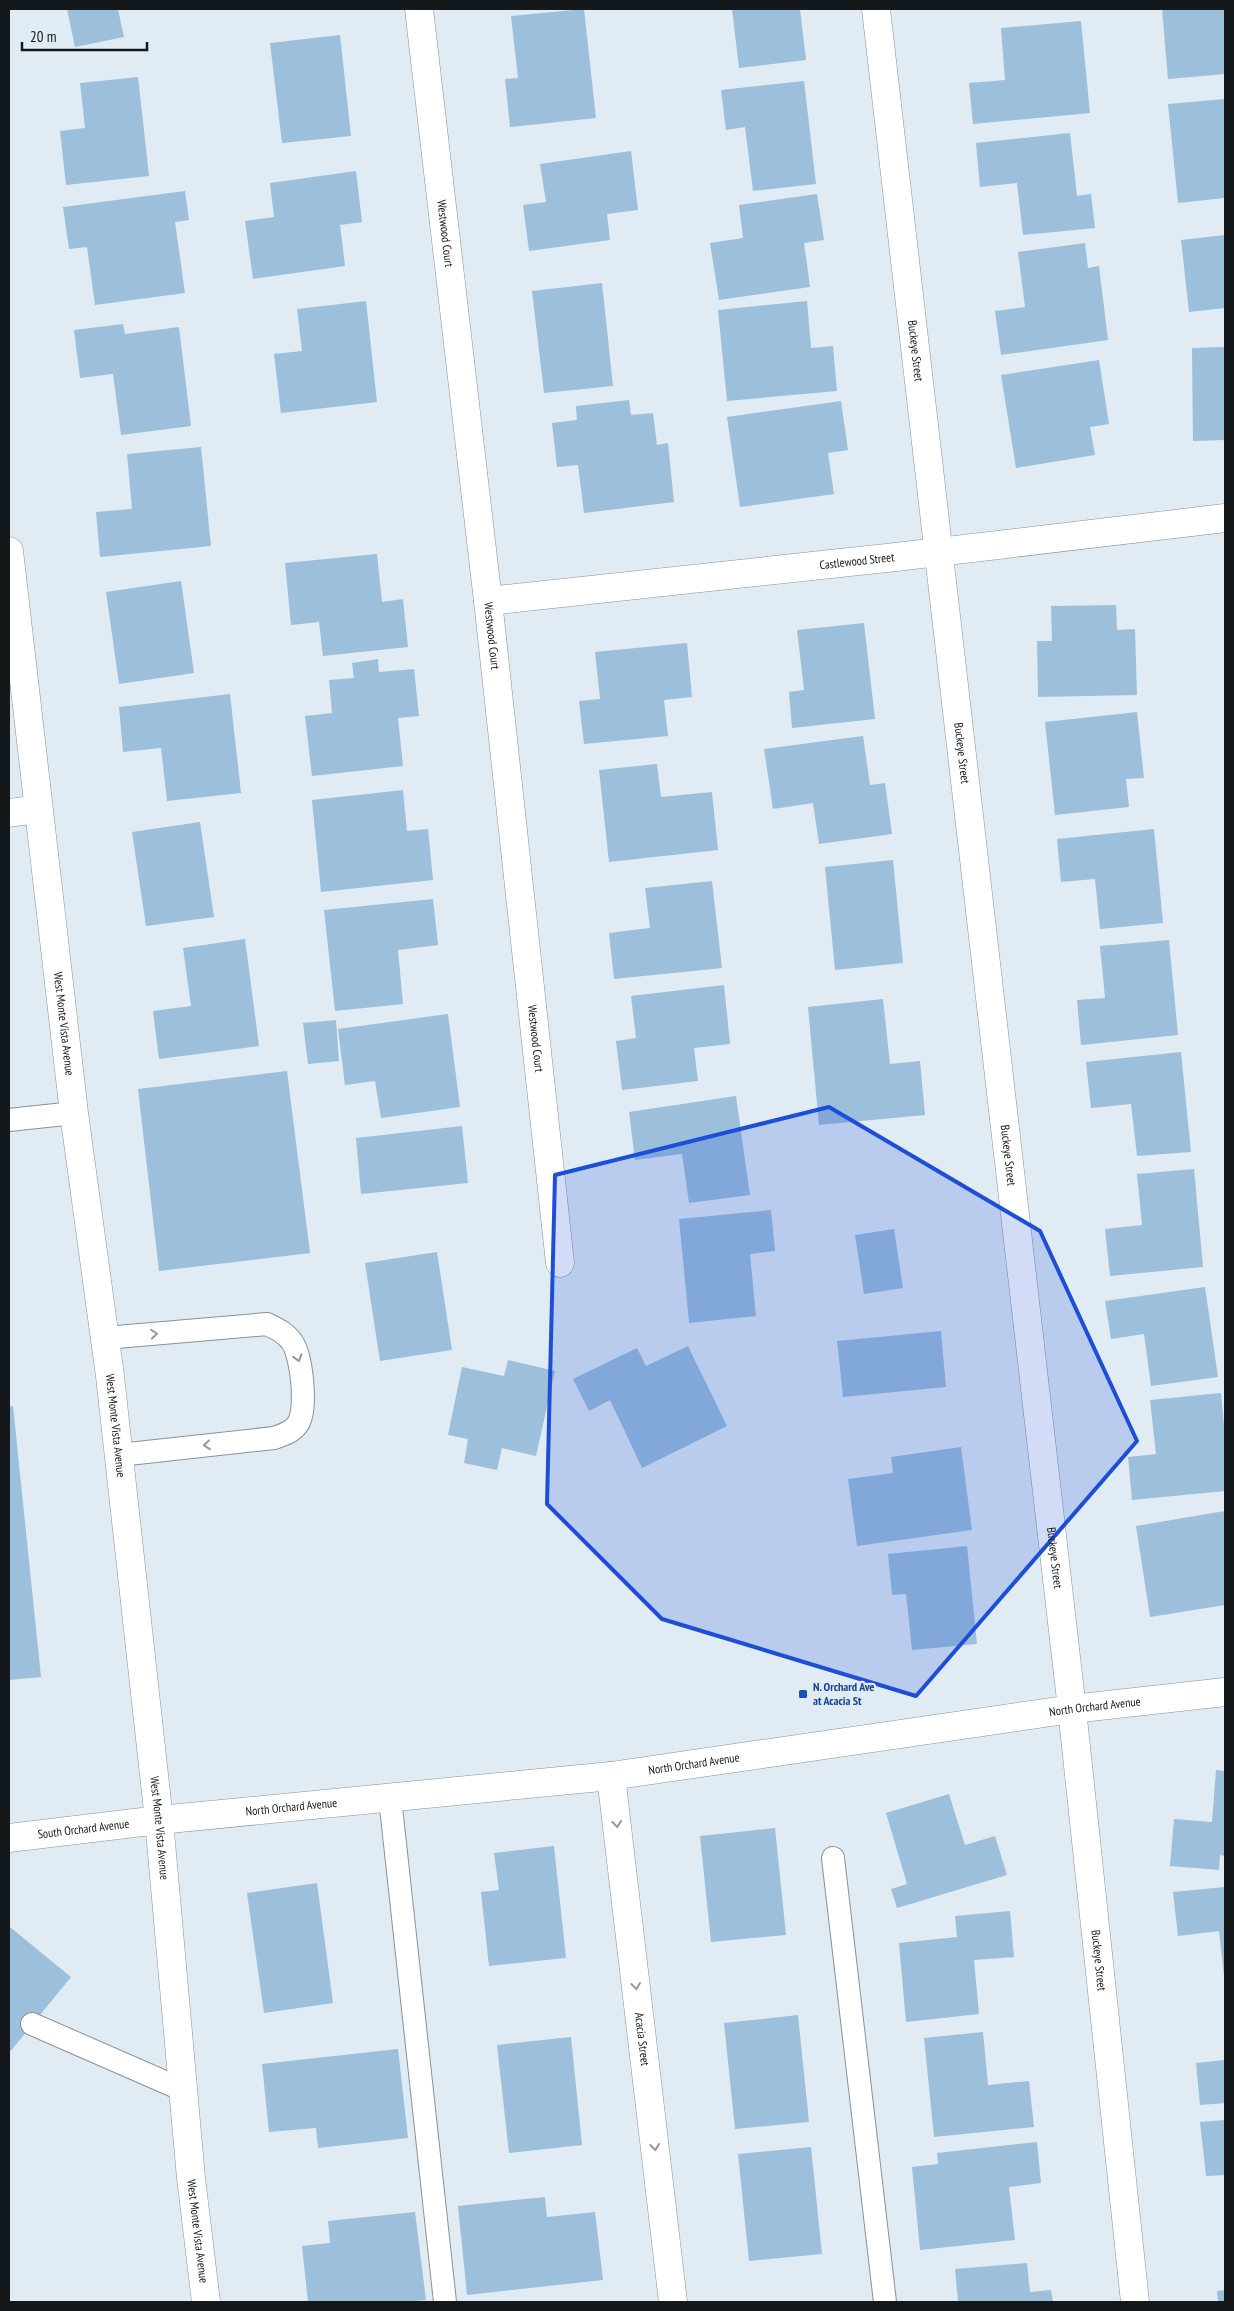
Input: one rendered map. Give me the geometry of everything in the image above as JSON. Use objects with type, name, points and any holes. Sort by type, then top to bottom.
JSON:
[{"type":"street","name":"Westwood Court","points":[[419,9],[488,601],[560,1263]]},
{"type":"street","name":"Buckeye Street","points":[[876,9],[940,551],[1072,1710],[1135,2302]]},
{"type":"street","name":"Castlewood Street","points":[[488,601],[1225,518]]},
{"type":"street","name":"West Monte Vista Avenue","points":[[9,551],[74,1113],[119,1455],[159,1820],[183,2090],[206,2302]]},
{"type":"street","points":[[9,813],[38,809]]},
{"type":"street","name":"North Orchard Avenue","points":[[159,1820],[611,1776],[1072,1710],[1225,1692]]},
{"type":"street","name":"Acacia Street","points":[[611,1776],[673,2302]]},
{"type":"street","name":"South Orchard Avenue","points":[[9,1838],[159,1820]]},
{"type":"lane","points":[[9,1120],[74,1113]]},
{"type":"lane","points":[[105,1338],[267,1324],[285,1334],[294,1344],[300,1365],[303,1405],[298,1424],[288,1433],[274,1438],[119,1455]]},
{"type":"lane","points":[[390,1798],[445,2302]]},
{"type":"lane","points":[[833,1858],[885,2302]]},
{"type":"lane","points":[[32,2024],[183,2090]]},
{"type":"highlighted area","points":[[829,1107],[1040,1231],[1137,1441],[916,1696],[662,1619],[547,1504],[555,1175]]},
{"type":"building","points":[[67,9],[118,9],[124,37],[75,47]]},
{"type":"building","points":[[584,9],[596,118],[510,127],[505,79],[518,78],[511,16]]},
{"type":"building","points":[[732,9],[800,9],[806,60],[739,68]]},
{"type":"building","points":[[1162,9],[1225,9],[1225,74],[1168,79]]},
{"type":"building","points":[[1081,21],[1090,113],[973,124],[969,83],[1005,80],[1001,28]]},
{"type":"building","points":[[340,35],[351,136],[282,143],[270,43]]},
{"type":"building","points":[[138,77],[149,176],[66,185],[60,131],[85,128],[80,83]]},
{"type":"building","points":[[804,81],[816,184],[753,191],[745,127],[726,130],[721,90]]},
{"type":"building","points":[[1225,99],[1225,198],[1178,203],[1168,104]]},
{"type":"building","points":[[1070,133],[1077,196],[1091,194],[1095,228],[1023,235],[1017,183],[980,187],[976,143]]},
{"type":"building","points":[[631,151],[638,210],[607,214],[610,240],[529,251],[523,205],[546,202],[540,164]]},
{"type":"building","points":[[356,171],[362,222],[340,225],[345,266],[253,279],[245,221],[274,217],[270,183]]},
{"type":"building","points":[[185,191],[189,220],[175,222],[185,293],[95,305],[87,247],[69,249],[63,207]]},
{"type":"building","points":[[817,194],[824,240],[804,243],[810,287],[719,300],[710,243],[743,238],[739,205]]},
{"type":"building","points":[[1225,235],[1225,308],[1189,312],[1181,240]]},
{"type":"building","points":[[1085,243],[1088,268],[1099,266],[1108,340],[1001,355],[995,311],[1025,307],[1018,252]]},
{"type":"building","points":[[602,283],[613,386],[544,393],[532,291]]},
{"type":"building","points":[[366,301],[377,402],[281,413],[274,354],[302,351],[297,309]]},
{"type":"building","points":[[807,301],[811,348],[833,346],[837,391],[727,401],[718,310]]},
{"type":"building","points":[[123,324],[125,334],[179,327],[191,426],[121,435],[113,374],[80,378],[74,330]]},
{"type":"building","points":[[1225,347],[1225,440],[1193,441],[1192,348]]},
{"type":"building","points":[[1099,360],[1109,424],[1090,427],[1095,455],[1016,468],[1001,375]]},
{"type":"building","points":[[629,400],[631,415],[653,413],[657,445],[668,443],[674,502],[584,513],[578,465],[557,467],[552,423],[577,420],[576,406]]},
{"type":"building","points":[[841,401],[848,450],[828,453],[834,494],[740,507],[727,417]]},
{"type":"building","points":[[201,447],[211,546],[100,557],[96,512],[132,509],[127,454]]},
{"type":"building","points":[[377,554],[382,602],[403,599],[408,647],[323,656],[319,622],[291,625],[285,563]]},
{"type":"building","points":[[181,581],[194,673],[119,684],[106,592]]},
{"type":"building","points":[[1116,605],[1117,630],[1135,629],[1137,695],[1038,697],[1037,641],[1052,641],[1051,606]]},
{"type":"building","points":[[864,623],[875,719],[792,728],[789,692],[804,690],[797,630]]},
{"type":"building","points":[[687,643],[692,697],[664,700],[668,736],[584,744],[579,701],[600,699],[595,652]]},
{"type":"building","points":[[378,659],[379,672],[414,669],[419,716],[398,718],[403,766],[312,776],[305,716],[332,713],[329,680],[354,678],[352,663]]},
{"type":"building","points":[[230,694],[241,793],[167,801],[161,748],[123,752],[119,707]]},
{"type":"building","points":[[1137,712],[1144,778],[1126,779],[1129,807],[1055,815],[1045,722]]},
{"type":"building","points":[[863,736],[870,785],[885,783],[892,834],[819,844],[813,803],[773,809],[764,749]]},
{"type":"building","points":[[657,764],[661,797],[712,792],[718,850],[609,862],[599,770]]},
{"type":"building","points":[[403,790],[407,831],[428,829],[433,880],[321,892],[312,800]]},
{"type":"building","points":[[200,822],[214,917],[146,926],[132,832]]},
{"type":"building","points":[[1154,829],[1163,923],[1100,929],[1095,879],[1061,882],[1057,839]]},
{"type":"building","points":[[893,860],[903,963],[835,970],[825,867]]},
{"type":"building","points":[[712,881],[722,968],[614,979],[609,933],[650,928],[645,888]]},
{"type":"building","points":[[433,899],[438,945],[398,950],[403,1004],[335,1011],[324,910]]},
{"type":"building","points":[[245,939],[259,1046],[159,1059],[153,1011],[191,1006],[183,948]]},
{"type":"building","points":[[1169,940],[1178,1035],[1081,1045],[1077,1000],[1105,998],[1100,946]]},
{"type":"building","points":[[724,985],[730,1044],[694,1048],[698,1081],[622,1090],[616,1041],[636,1038],[631,996]]},
{"type":"building","points":[[883,999],[890,1064],[920,1061],[925,1115],[819,1125],[808,1007]]},
{"type":"building","points":[[448,1014],[460,1107],[381,1118],[375,1081],[345,1085],[338,1029]]},
{"type":"building","points":[[336,1020],[339,1061],[308,1064],[303,1023]]},
{"type":"building","points":[[1181,1052],[1191,1152],[1137,1156],[1131,1104],[1091,1108],[1086,1062]]},
{"type":"building","points":[[287,1071],[310,1253],[159,1271],[138,1089]]},
{"type":"building","points":[[736,1096],[750,1195],[689,1203],[682,1154],[635,1160],[629,1112]]},
{"type":"building","points":[[462,1126],[468,1183],[361,1194],[356,1138]]},
{"type":"building","points":[[1194,1169],[1203,1267],[1110,1276],[1105,1229],[1142,1225],[1137,1174]]},
{"type":"building","points":[[771,1210],[775,1251],[750,1254],[756,1316],[689,1323],[679,1219]]},
{"type":"building","points":[[894,1229],[903,1288],[864,1294],[855,1235]]},
{"type":"building","points":[[437,1252],[452,1350],[380,1361],[365,1263]]},
{"type":"building","points":[[1205,1287],[1218,1377],[1151,1386],[1144,1334],[1111,1339],[1105,1301]]},
{"type":"building","points":[[941,1331],[946,1387],[843,1397],[837,1341]]},
{"type":"building","points":[[688,1346],[727,1426],[642,1468],[610,1400],[589,1411],[573,1379],[637,1348],[646,1366]]},
{"type":"building","points":[[508,1360],[555,1371],[536,1456],[502,1448],[497,1470],[464,1463],[468,1439],[448,1435],[462,1367],[504,1376]]},
{"type":"building","points":[[1221,1393],[1225,1436],[1225,1491],[1132,1500],[1128,1457],[1156,1454],[1150,1400]]},
{"type":"building","points":[[13,1406],[41,1677],[9,1680],[9,1407]]},
{"type":"building","points":[[961,1447],[972,1530],[857,1546],[848,1479],[893,1473],[891,1457]]},
{"type":"building","points":[[1225,1511],[1225,1605],[1150,1617],[1136,1526]]},
{"type":"building","points":[[967,1546],[977,1644],[912,1650],[906,1594],[892,1595],[888,1554]]},
{"type":"building","points":[[1216,1770],[1225,1771],[1225,1856],[1220,1855],[1219,1870],[1170,1866],[1174,1819],[1212,1822]]},
{"type":"building","points":[[949,1794],[965,1845],[995,1836],[1007,1875],[897,1908],[891,1889],[907,1884],[886,1813]]},
{"type":"building","points":[[775,1828],[786,1935],[711,1942],[700,1836]]},
{"type":"building","points":[[554,1846],[566,1958],[489,1966],[481,1892],[499,1890],[494,1853]]},
{"type":"building","points":[[317,1883],[333,2003],[264,2013],[247,1893]]},
{"type":"building","points":[[1225,1887],[1224,1976],[1219,1931],[1178,1936],[1173,1892]]},
{"type":"building","points":[[1010,1911],[1014,1957],[974,1960],[979,2014],[906,2022],[899,1943],[957,1937],[955,1916]]},
{"type":"building","points":[[9,1928],[71,1977],[9,2053]]},
{"type":"building","points":[[798,2015],[809,2122],[735,2129],[724,2023]]},
{"type":"building","points":[[983,2032],[988,2085],[1029,2081],[1034,2127],[934,2137],[924,2038]]},
{"type":"building","points":[[571,2037],[582,2145],[509,2153],[497,2045]]},
{"type":"building","points":[[398,2049],[408,2138],[318,2148],[316,2128],[269,2132],[262,2064]]},
{"type":"building","points":[[1225,2060],[1225,2103],[1200,2105],[1196,2063]]},
{"type":"building","points":[[1225,2120],[1225,2175],[1206,2176],[1200,2122]]},
{"type":"building","points":[[1037,2142],[1041,2183],[1009,2187],[1015,2240],[920,2250],[912,2167],[938,2164],[937,2153]]},
{"type":"building","points":[[811,2147],[822,2254],[749,2261],[738,2154]]},
{"type":"building","points":[[545,2197],[547,2217],[595,2212],[603,2280],[467,2295],[458,2206]]},
{"type":"building","points":[[415,2212],[426,2300],[403,2302],[308,2302],[302,2246],[330,2243],[328,2221]]},
{"type":"building","points":[[1027,2263],[1030,2292],[1051,2290],[1053,2302],[958,2302],[955,2269]]},
{"type":"building","points":[[1225,2290],[1225,2302],[1218,2302],[1217,2291]]},
{"type":"place","name":"N. Orchard Ave at Acacia St","points":[[803,1694]]}]
